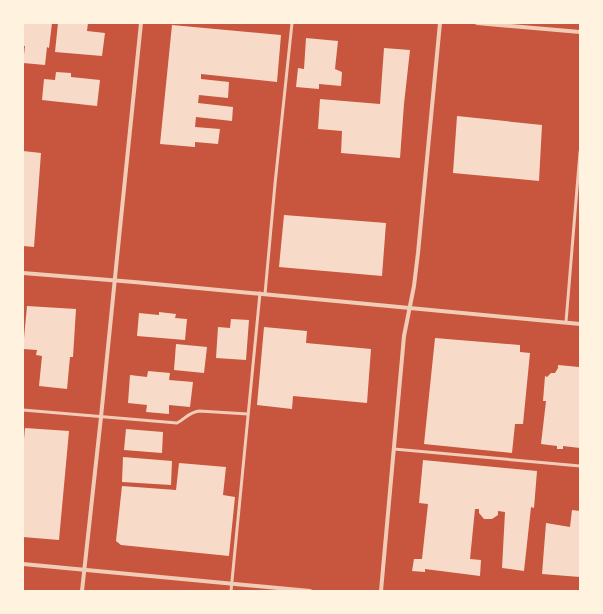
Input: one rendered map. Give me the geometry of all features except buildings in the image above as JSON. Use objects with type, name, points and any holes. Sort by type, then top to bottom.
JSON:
[{"type":"street","points":[[82,591],[141,23]]},
{"type":"street","points":[[381,591],[404,336],[414,286],[418,253],[440,23]]},
{"type":"street","points":[[478,23],[580,32]]},
{"type":"street","points":[[23,273],[260,293],[580,324]]},
{"type":"street","points":[[23,564],[310,591]]},
{"type":"lane","points":[[266,294],[275,184],[292,23]]},
{"type":"lane","points":[[566,322],[580,152]]},
{"type":"lane","points":[[230,591],[260,293]]},
{"type":"lane","points":[[23,410],[177,423],[192,413],[199,411],[248,414]]},
{"type":"lane","points":[[394,449],[580,466]]}]
